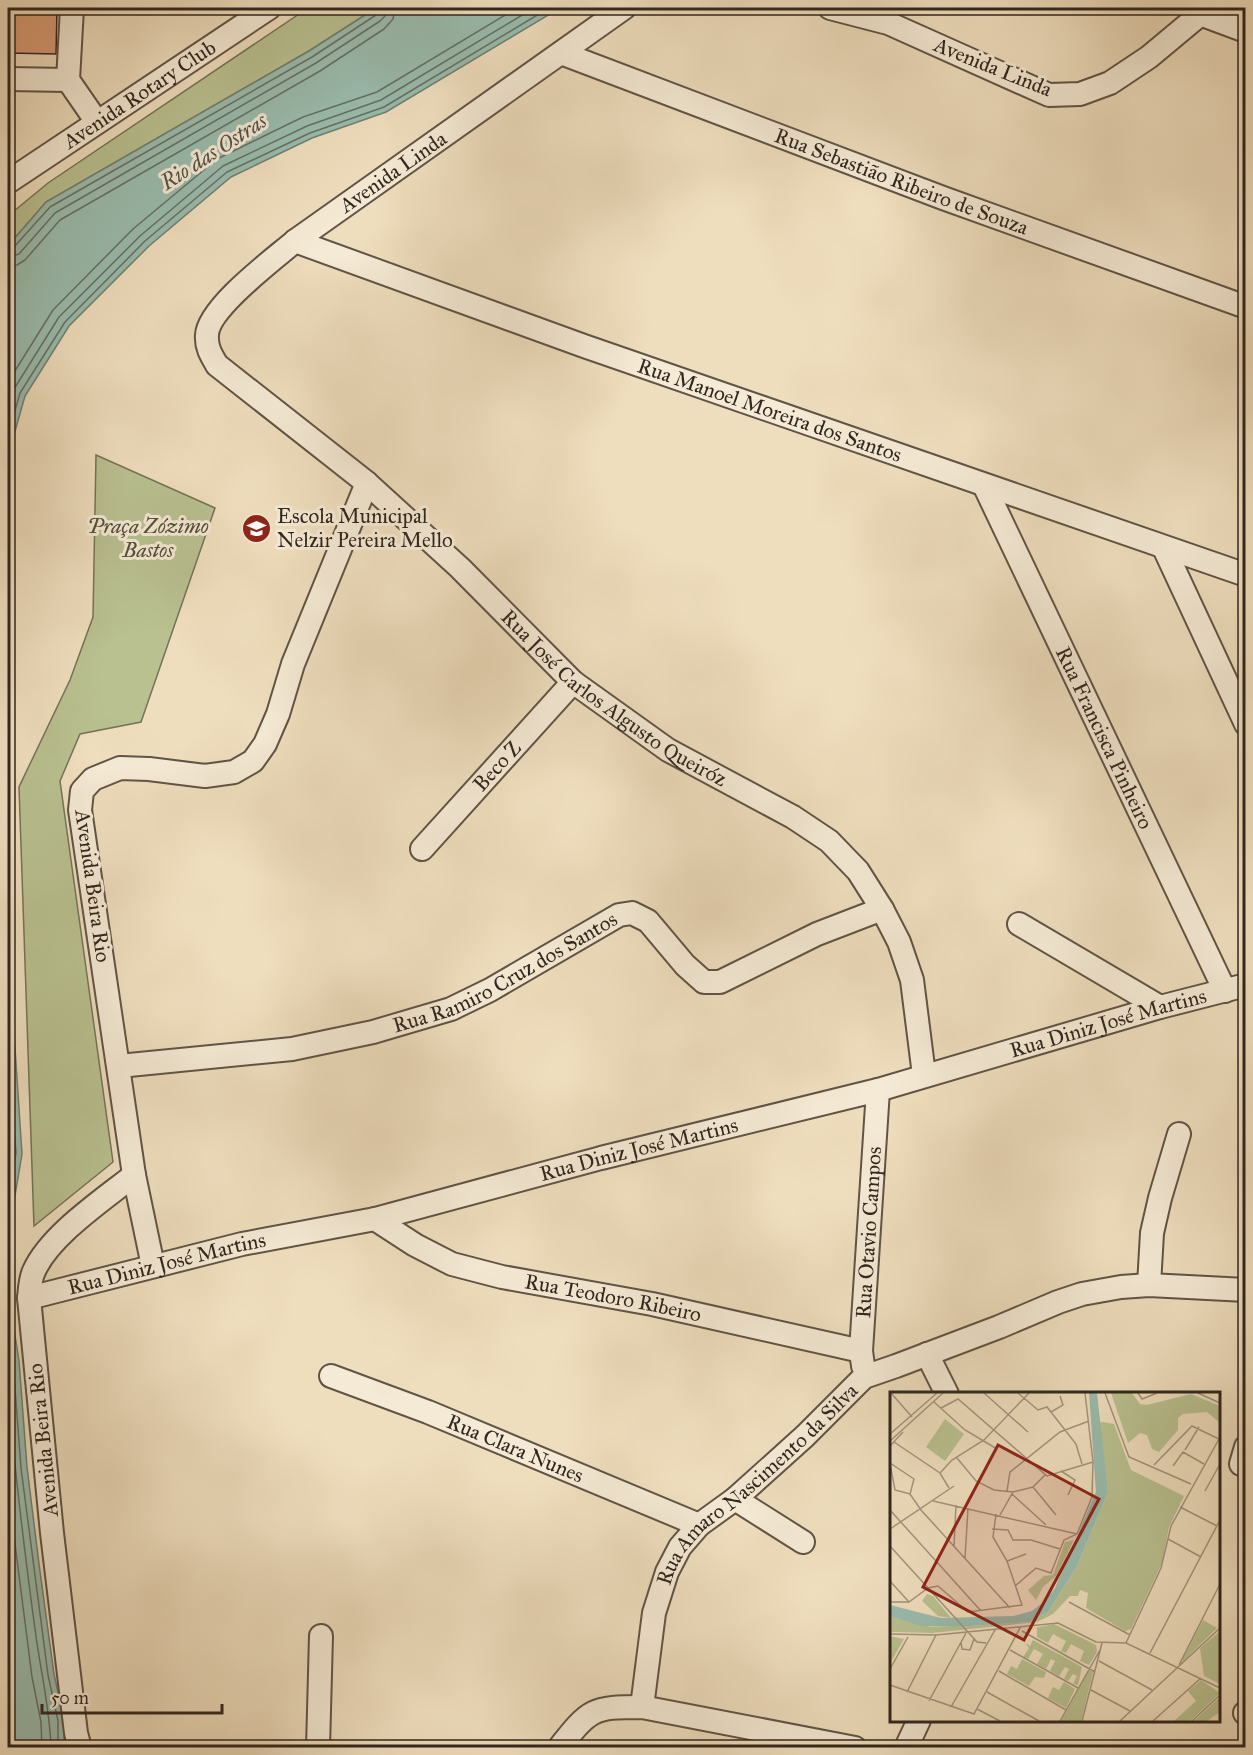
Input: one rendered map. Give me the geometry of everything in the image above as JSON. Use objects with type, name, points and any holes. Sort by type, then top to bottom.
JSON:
[{"type":"street","points":[[72,8],[68,80],[97,122]]},
{"type":"street","name":"Avenida Rotary Club","points":[[8,182],[269,8]]},
{"type":"street","name":"Avenida Linda","points":[[217,365],[207,348],[207,332],[223,305],[252,276],[295,242],[624,8]]},
{"type":"street","name":"Avenida Linda","points":[[830,8],[888,23],[1048,95],[1080,94],[1110,83],[1149,57],[1198,9]]},
{"type":"street","points":[[1198,9],[1245,28]]},
{"type":"street","name":"Rua Sebastião Ribeiro de Souza","points":[[561,53],[943,198],[1245,308]]},
{"type":"street","points":[[8,79],[68,80]]},
{"type":"street","name":"Rua Manoel Moreira dos Santos","points":[[295,242],[606,353],[1245,575]]},
{"type":"street","name":"Rua José Carlos Algusto Queiróz","points":[[217,365],[368,483],[460,568],[573,682],[668,750],[793,817],[829,841],[858,871],[899,942],[912,980],[924,1075]]},
{"type":"street","name":"Avenida Beira Rio","points":[[153,1266],[134,1175],[81,810],[82,791],[93,779],[120,768],[206,776],[234,772],[253,761],[265,744],[278,714],[293,664],[368,483]]},
{"type":"street","name":"Rua Francisca Pinheiro","points":[[984,485],[1235,988]]},
{"type":"street","points":[[1164,548],[1245,724]]},
{"type":"street","name":"Beco Z","points":[[422,849],[573,682]]},
{"type":"street","name":"Rua Ramiro Cruz dos Santos","points":[[119,1066],[292,1049],[373,1032],[451,1009],[490,990],[619,915],[632,913],[648,921],[685,965],[704,982],[720,982],[817,934],[882,909]]},
{"type":"street","points":[[1019,924],[1160,1007]]},
{"type":"street","name":"Rua Diniz José Martins","points":[[29,1298],[242,1244],[375,1218],[601,1158],[878,1090],[1160,1007],[1235,988]]},
{"type":"street","name":"Rua Otavio Campos","points":[[864,1377],[861,1351],[878,1090]]},
{"type":"street","points":[[1149,1286],[1152,1233],[1179,1134]]},
{"type":"street","name":"Avenida Beira Rio","points":[[80,1748],[76,1733],[52,1533],[29,1298],[33,1272],[45,1253],[68,1229],[134,1175]]},
{"type":"street","name":"Rua Teodoro Ribeiro","points":[[375,1218],[415,1245],[452,1264],[502,1277],[652,1304],[861,1351]]},
{"type":"street","name":"Rua Amaro Nascimento da Silva","points":[[642,1707],[654,1613],[667,1572],[680,1546],[699,1525],[735,1499],[805,1436],[864,1377],[999,1327],[1058,1302],[1121,1287],[1245,1290]]},
{"type":"street","points":[[927,1354],[946,1392]]},
{"type":"street","name":"Rua Clara Nunes","points":[[331,1376],[428,1412],[699,1525]]},
{"type":"street","points":[[735,1499],[803,1542]]},
{"type":"street","points":[[318,1748],[321,1636]]},
{"type":"street","points":[[559,1748],[580,1721],[596,1710],[617,1707],[642,1707],[855,1748]]},
{"type":"street","points":[[906,1748],[918,1722]]},
{"type":"green space","points":[[308,8],[376,8],[309,51],[46,202],[8,246],[8,216],[48,183]]},
{"type":"green space","name":"Praça Zózimo Bastos","points":[[96,455],[215,508],[141,722],[80,734],[60,781],[113,1162],[34,1226],[19,787],[70,680],[93,617]]},
{"type":"water","name":"Rio das Ostras","points":[[376,8],[560,8],[386,112],[312,138],[231,177],[149,246],[69,326],[25,396],[8,456],[8,246],[46,202],[309,51]]},
{"type":"water","points":[[8,942],[22,1154],[9,1231],[8,1266]]},
{"type":"water","points":[[8,1290],[19,1361],[27,1467],[39,1564],[54,1674],[64,1720],[64,1747],[8,1747]]},
{"type":"building","points":[[8,8],[57,8],[56,54],[8,53]]},
{"type":"place","name":"Escola Municipal Nelzir Pereira Mello","points":[[256,528]]}]
